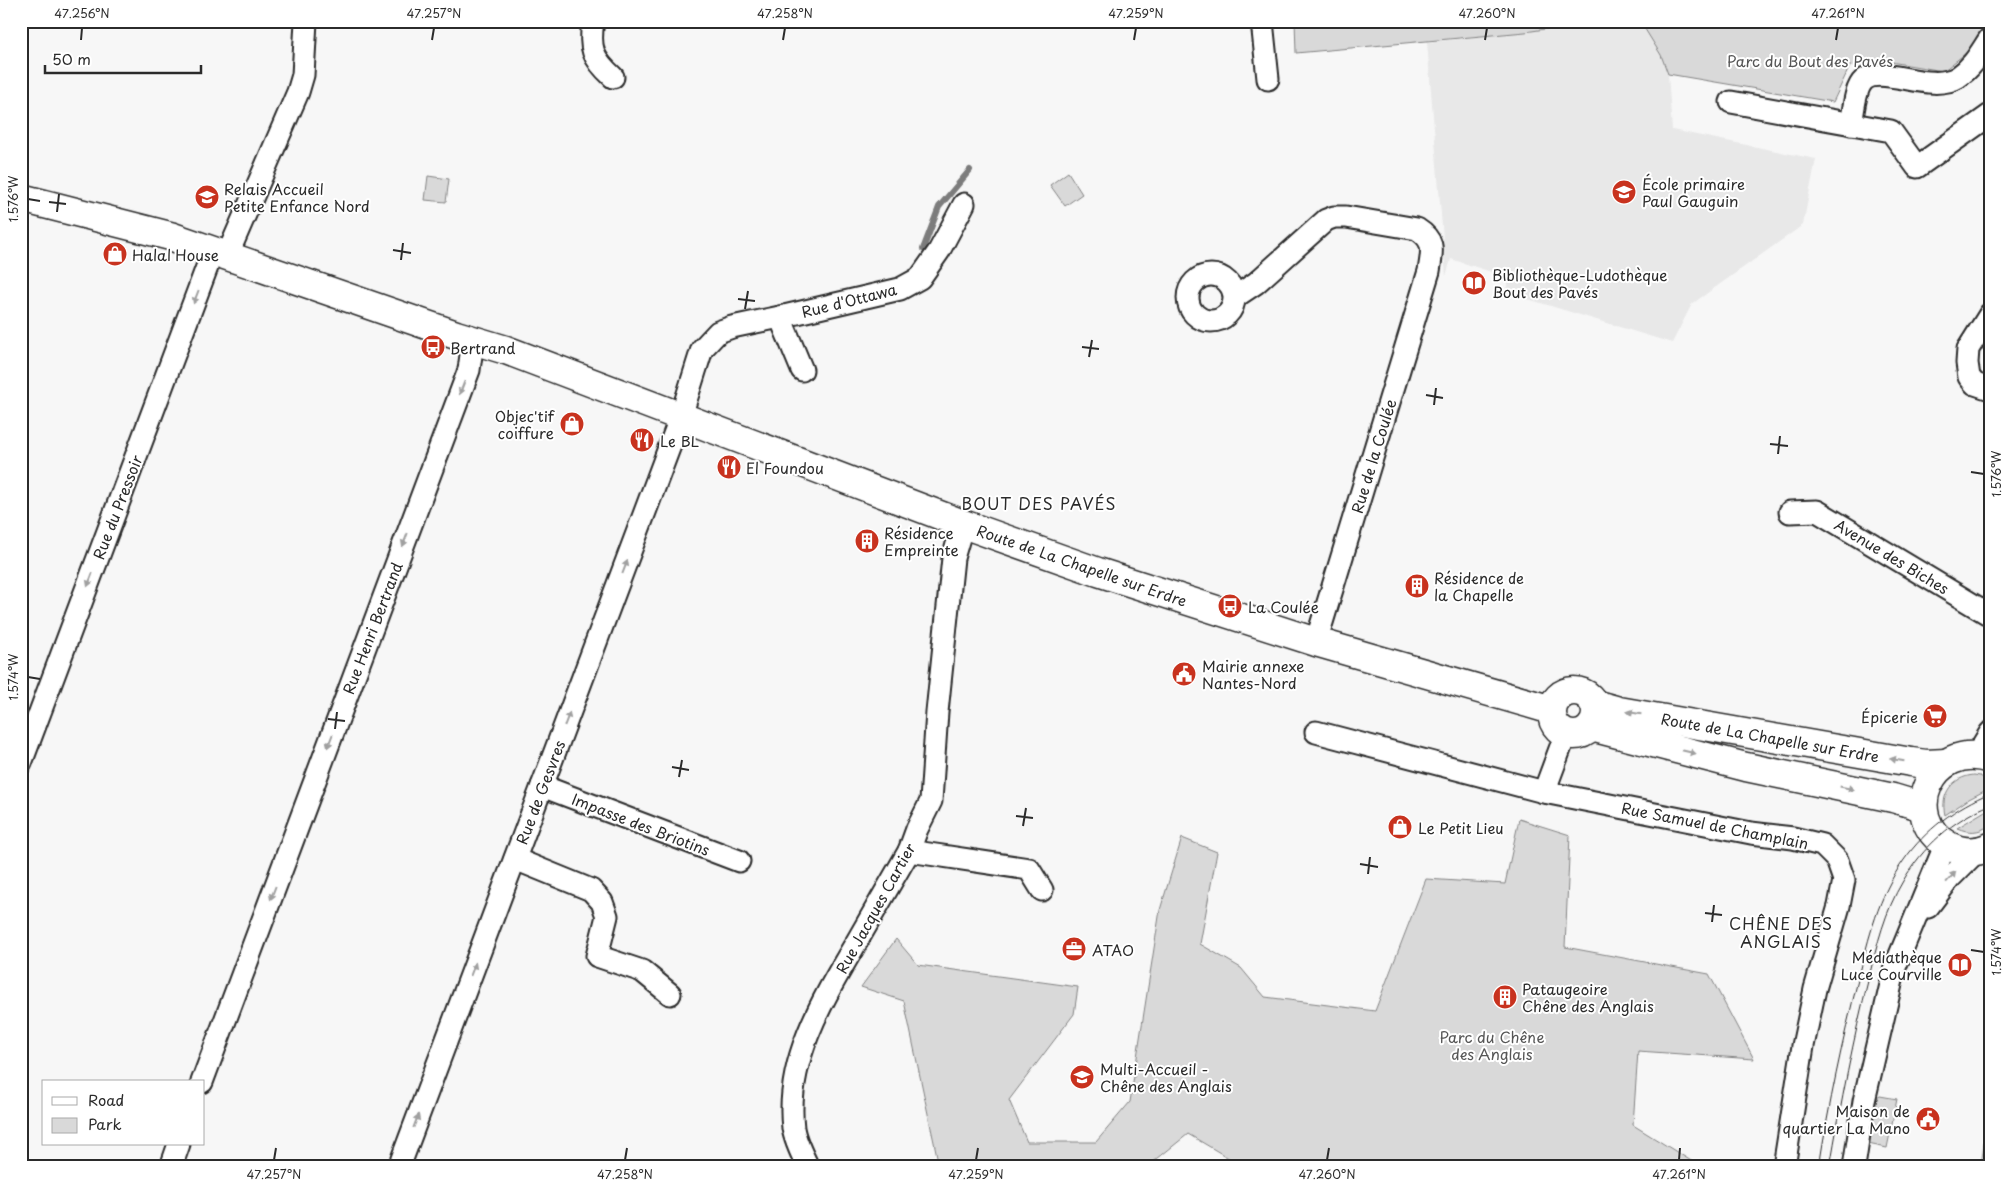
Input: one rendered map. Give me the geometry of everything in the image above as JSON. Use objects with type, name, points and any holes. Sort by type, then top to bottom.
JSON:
[{"type":"street","name":"Rue du Pressoir","points":[[21,763],[220,253],[298,92],[302,76],[306,21]]},
{"type":"street","points":[[593,21],[590,37],[592,49],[602,67],[613,76]]},
{"type":"street","points":[[1262,21],[1268,79]]},
{"type":"street","points":[[1851,124],[1863,80],[1871,76],[1880,75],[1927,83],[1956,78],[1972,66],[1990,38]]},
{"type":"street","points":[[1731,102],[1891,131],[1917,167],[1990,115]]},
{"type":"street","name":"Route de La Chapelle sur Erdre","points":[[21,198],[170,236],[506,350],[963,524],[1098,572],[1316,642],[1746,767],[1893,798],[1924,807]]},
{"type":"street","name":"Rue d'Ottawa","points":[[682,416],[702,349],[718,332],[732,326],[780,317],[900,289],[920,278],[939,251],[964,204]]},
{"type":"street","name":"Rue de la Coulée","points":[[1235,297],[1256,284],[1326,220],[1334,217],[1346,217],[1417,228],[1427,235],[1432,248],[1429,270],[1316,642]]},
{"type":"street","points":[[1990,314],[1968,349],[1966,363],[1969,377],[1975,384],[1990,389]]},
{"type":"street","name":"Rue d'Ottawa","points":[[780,317],[802,370]]},
{"type":"street","name":"Rue Henri Bertrand","points":[[203,1080],[469,370],[473,340]]},
{"type":"street","name":"Rue de Gesvres","points":[[399,1167],[682,416]]},
{"type":"street","name":"Avenue des Biches","points":[[1790,512],[1817,511],[1990,615]]},
{"type":"street","name":"Rue Jacques Cartier","points":[[808,1167],[793,1130],[792,1105],[794,1083],[809,1030],[833,982],[909,851],[917,829],[932,801],[937,712],[953,558],[963,524]]},
{"type":"street","name":"Route de La Chapelle sur Erdre","points":[[1576,718],[1619,711],[1926,764],[1946,763],[1985,749]]},
{"type":"street","points":[[1544,792],[1576,718]]},
{"type":"street","name":"Rue Samuel de Champlain","points":[[1316,732],[1544,792],[1751,833],[1793,838],[1822,845],[1837,860],[1844,880],[1813,999],[1784,1167]]},
{"type":"street","points":[[1946,763],[1935,772],[1927,785],[1924,807],[1928,824],[1943,842],[1965,851],[1983,849]]},
{"type":"street","name":"Impasse des Briotins","points":[[542,786],[739,862]]},
{"type":"street","points":[[1854,1167],[1864,1101],[1895,967],[1942,853],[1943,842]]},
{"type":"street","points":[[1911,929],[1950,878],[1983,849]]},
{"type":"street","points":[[909,851],[1029,869],[1042,890]]},
{"type":"street","points":[[515,859],[591,890],[602,902],[607,916],[597,956],[642,971],[670,994]]},
{"type":"street","points":[[171,1167],[178,1146]]},
{"type":"shaded area","name":"École primaire Paul Gauguin","points":[[1575,21],[1640,21],[1661,55],[1668,74],[1672,130],[1816,159],[1803,225],[1692,304],[1672,343],[1505,292],[1510,278],[1451,259],[1446,276],[1427,42],[1525,32],[1552,28]]},
{"type":"green space","points":[[1295,21],[1575,21],[1552,28],[1525,32],[1296,53]]},
{"type":"green space","name":"Parc du Bout des Pavés","points":[[1640,21],[1989,21],[1975,46],[1943,71],[1885,61],[1850,66],[1833,102],[1668,74],[1661,55]]},
{"type":"green space","points":[[1068,172],[1082,194],[1065,206],[1050,185]]},
{"type":"green space","points":[[428,176],[449,179],[446,202],[425,200]]},
{"type":"green space","points":[[1974,775],[1990,782],[1990,788],[1945,815],[1944,800],[1949,788],[1959,779]]},
{"type":"green space","points":[[1990,808],[1990,825],[1986,828],[1966,831],[1957,828]]},
{"type":"green space","name":"Parc du Chêne des Anglais","points":[[1519,819],[1570,835],[1565,947],[1709,974],[1754,1059],[1638,1051],[1633,1125],[1701,1167],[1244,1167],[1188,1134],[1147,1167],[987,1167],[938,1161],[904,1001],[861,987],[896,939],[918,965],[1078,987],[1074,1014],[1009,1100],[1027,1142],[1096,1142],[1130,1102],[1160,910],[1182,838],[1217,852],[1200,944],[1241,968],[1265,997],[1375,1011],[1426,879],[1505,884]]},
{"type":"green space","points":[[1990,1092],[1990,1167],[1981,1167]]},
{"type":"green space","points":[[1880,1096],[1897,1099],[1887,1148],[1868,1144],[1877,1098]]},
{"type":"waterway","points":[[923,249],[939,207],[970,170]]},
{"type":"tram line","points":[[1819,1167],[1841,1050],[1852,1003],[1875,918],[1887,888],[1912,849],[1931,829],[1953,812],[1990,793]]},
{"type":"tram line","points":[[1830,1167],[1863,1001],[1879,940],[1891,904],[1903,881],[1929,846],[1951,826],[1990,805]]},
{"type":"place","name":"École primaire Paul Gauguin","points":[[1624,192]]},
{"type":"place","name":"Relais Accueil Petite Enfance Nord","points":[[207,197]]},
{"type":"place","name":"Halal House","points":[[115,254]]},
{"type":"place","name":"Bibliothèque-Ludothèque Bout des Pavés","points":[[1474,283]]},
{"type":"place","name":"Bertrand","points":[[433,347]]},
{"type":"place","name":"Objec'tif coiffure","points":[[572,424]]},
{"type":"place","name":"Le BL","points":[[642,440]]},
{"type":"place","name":"El Foundou","points":[[729,467]]},
{"type":"place","name":"Résidence Empreinte","points":[[867,541]]},
{"type":"place","name":"Résidence de la Chapelle","points":[[1417,586]]},
{"type":"place","name":"La Coulée","points":[[1230,606]]},
{"type":"place","name":"Mairie annexe Nantes-Nord","points":[[1184,674]]},
{"type":"place","name":"Épicerie","points":[[1935,716]]},
{"type":"place","name":"Le Petit Lieu","points":[[1400,827]]},
{"type":"place","name":"ATAO","points":[[1074,949]]},
{"type":"place","name":"Médiathèque Luce Courville","points":[[1960,965]]},
{"type":"place","name":"Pataugeoire Chêne des Anglais","points":[[1505,997]]},
{"type":"place","name":"Multi-Accueil - Chêne des Anglais","points":[[1082,1077]]},
{"type":"place","name":"Maison de quartier La Mano","points":[[1928,1119]]},
{"type":"district","name":"BOUT DES PAVÉS","points":[[1039,503]]},
{"type":"district","name":"CHÊNE DES ANGLAIS","points":[[1781,932]]}]
